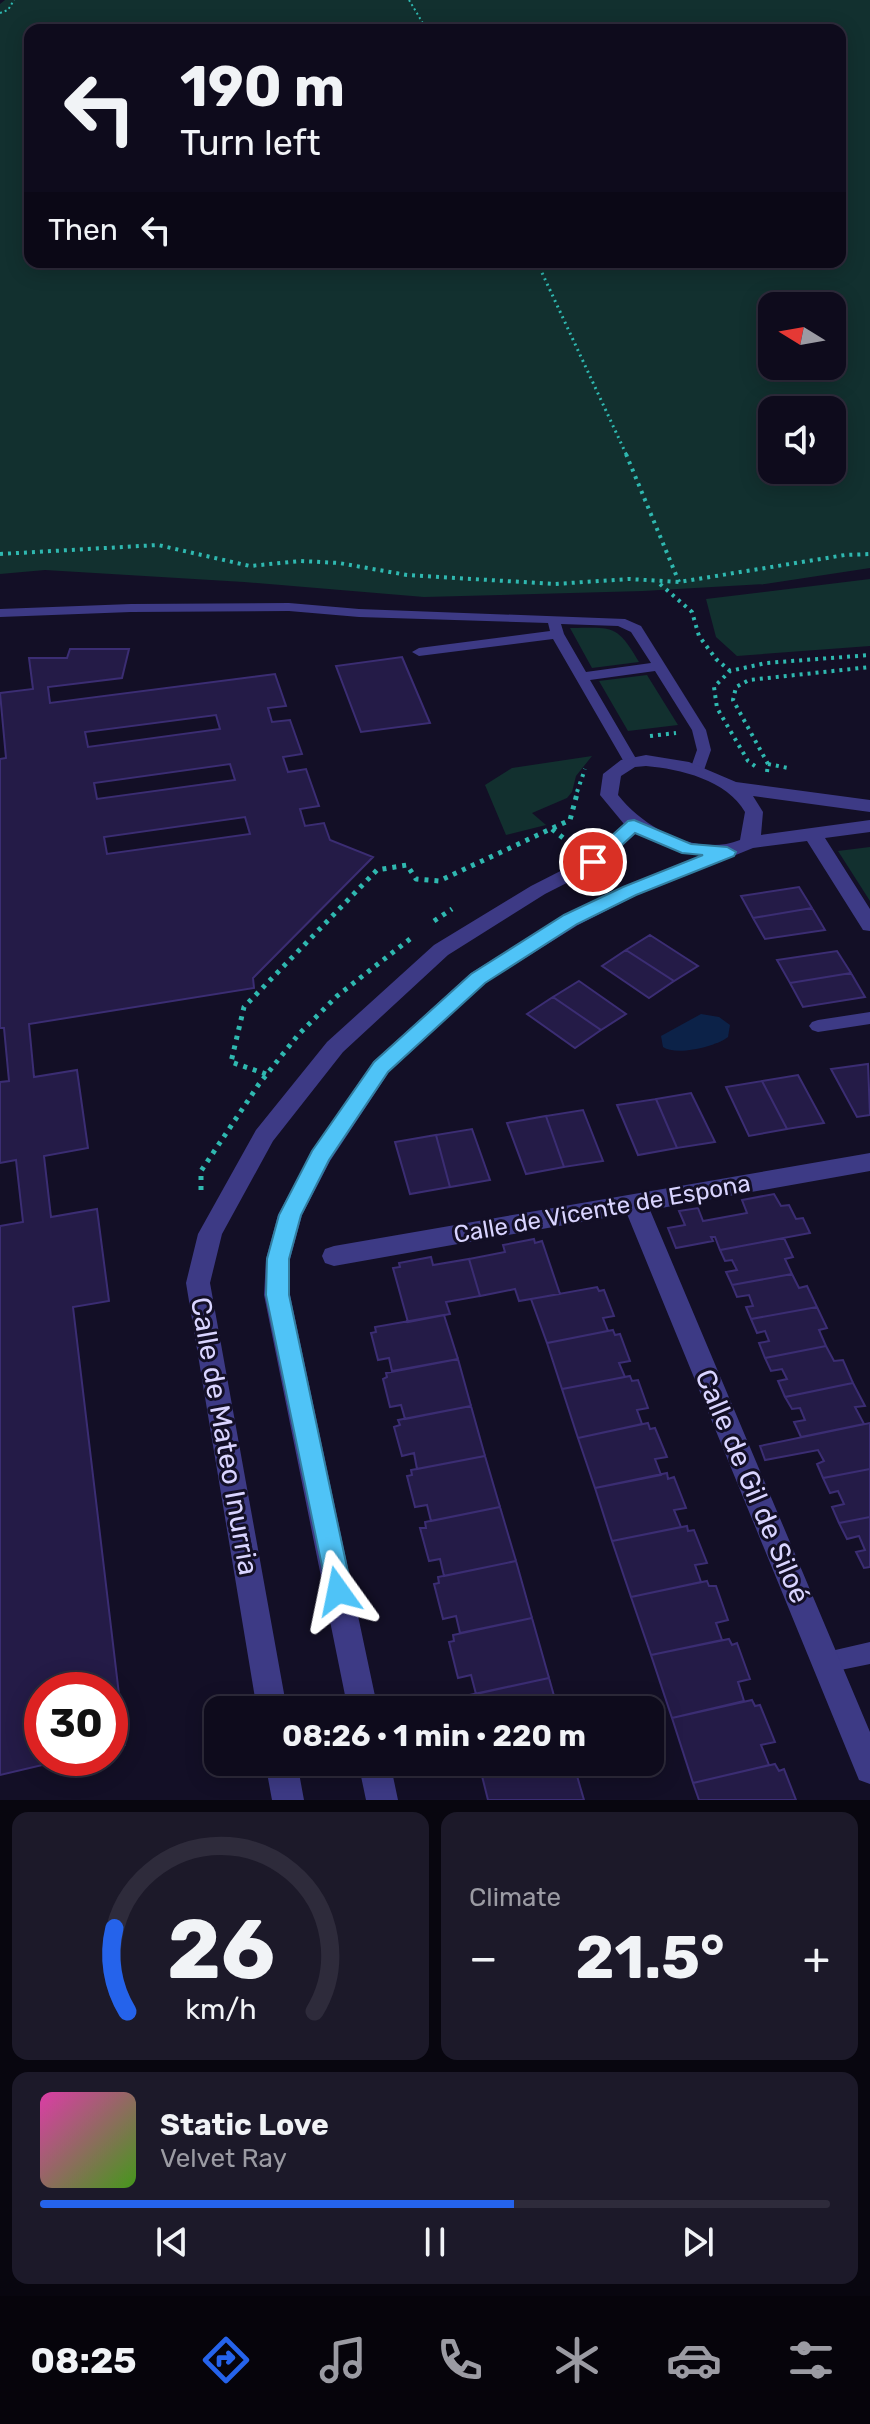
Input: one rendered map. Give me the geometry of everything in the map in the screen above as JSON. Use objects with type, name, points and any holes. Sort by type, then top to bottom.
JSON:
[{"type":"street","points":[[727,852],[688,849],[634,825],[609,795],[612,774],[631,762],[659,760],[697,770],[744,798],[754,811],[754,827],[749,843]]},
{"type":"street","points":[[727,786],[768,784],[870,806]]},
{"type":"street","name":"Calle de Mateo Inurria","points":[[270,1696],[198,1283],[210,1234],[264,1136],[335,1047],[441,950],[538,890],[593,862],[634,825]]},
{"type":"street","points":[[360,1696],[277,1295],[278,1259],[290,1215],[320,1157],[381,1067],[478,978],[571,920],[630,891],[749,843],[870,826]]},
{"type":"street","points":[[814,836],[870,925]]},
{"type":"street","name":"Calle de Vicente de Espona","points":[[334,1256],[870,1162]]},
{"type":"street","name":"Calle de Gil de Siloé","points":[[635,1203],[870,1769]]},
{"type":"street","points":[[284,1776],[288,1800]]},
{"type":"street","points":[[377,1776],[382,1800]]},
{"type":"lane","points":[[0,613],[289,607],[359,613],[620,622],[636,629],[699,730],[704,750],[697,770]]},
{"type":"lane","points":[[553,619],[557,634],[631,762]]},
{"type":"lane","points":[[419,652],[557,634]]},
{"type":"lane","points":[[582,677],[660,666]]},
{"type":"lane","points":[[818,1026],[870,1018]]},
{"type":"lane","points":[[826,1662],[870,1653]]},
{"type":"path","points":[[0,13],[8,10],[14,0]]},
{"type":"path","points":[[409,0],[423,24]]},
{"type":"path","points":[[540,268],[646,496],[679,582]]},
{"type":"path","points":[[0,554],[158,545],[250,566],[301,561],[339,563],[407,575],[555,584],[629,579],[679,582],[845,555],[870,554]]},
{"type":"path","points":[[659,583],[692,612],[699,636],[716,659],[730,671]]},
{"type":"path","points":[[768,784],[748,761],[717,708],[714,687],[730,671],[766,663],[870,655]]},
{"type":"path","points":[[768,784],[768,764],[740,718],[733,700],[736,687],[749,680],[870,667]]},
{"type":"path","points":[[266,1074],[231,1062],[244,1007],[377,870],[407,865],[416,879],[439,881],[570,820],[576,811],[576,786],[581,773],[593,760],[609,752],[606,742],[728,726]]},
{"type":"green space","points":[[5,0],[870,0],[870,568],[765,584],[424,597],[45,570],[0,574],[0,4]]},
{"type":"green space","points":[[870,579],[870,646],[737,656],[716,637],[706,599]]},
{"type":"green space","points":[[570,628],[612,630],[625,640],[639,662],[592,668]]},
{"type":"green space","points":[[647,675],[678,725],[628,731],[599,681]]},
{"type":"green space","points":[[592,756],[576,776],[567,798],[532,813],[546,825],[506,835],[485,785],[512,768]]},
{"type":"green space","points":[[870,847],[870,901],[838,851]]},
{"type":"water","points":[[701,1014],[719,1017],[730,1025],[728,1037],[696,1049],[677,1051],[663,1047],[661,1036]]},
{"type":"building","points":[[70,649],[129,649],[122,678],[48,687],[50,703],[275,674],[286,706],[268,708],[272,722],[290,720],[302,754],[283,757],[288,772],[306,769],[319,806],[300,809],[305,826],[324,823],[330,840],[373,857],[253,978],[254,988],[29,1024],[34,1077],[77,1070],[88,1148],[44,1156],[51,1217],[97,1209],[109,1301],[73,1307],[116,1672],[24,1672],[24,1769],[0,1775],[0,1226],[23,1222],[16,1160],[0,1163],[0,1082],[9,1081],[4,1028],[0,1028],[0,759],[6,758],[0,693],[33,689],[29,658],[67,658]],"holes":[[[216,715],[220,729],[88,747],[85,732]],[[230,764],[235,780],[97,799],[94,783]],[[245,817],[250,834],[107,854],[104,837]]]},
{"type":"building","points":[[402,657],[430,723],[361,732],[336,666]]},
{"type":"building","points":[[799,887],[812,908],[753,918],[741,896]]},
{"type":"building","points":[[812,908],[825,930],[765,939],[753,918]]},
{"type":"building","points":[[650,935],[698,966],[674,981],[626,950]]},
{"type":"building","points":[[626,950],[674,981],[649,998],[602,966]]},
{"type":"building","points":[[837,951],[851,973],[790,983],[777,960]]},
{"type":"building","points":[[851,973],[865,997],[803,1007],[790,983]]},
{"type":"building","points":[[579,981],[626,1014],[601,1030],[553,997]]},
{"type":"building","points":[[553,997],[601,1030],[575,1048],[527,1014]]},
{"type":"building","points":[[868,1064],[870,1115],[857,1117],[831,1069]]},
{"type":"building","points":[[798,1075],[824,1123],[787,1129],[762,1081]]},
{"type":"building","points":[[762,1081],[787,1129],[749,1136],[726,1087]]},
{"type":"building","points":[[691,1093],[715,1142],[677,1148],[656,1099]]},
{"type":"building","points":[[656,1099],[677,1148],[638,1155],[617,1105]]},
{"type":"building","points":[[583,1110],[603,1161],[564,1167],[546,1116]]},
{"type":"building","points":[[546,1116],[564,1167],[526,1174],[507,1123]]},
{"type":"building","points":[[472,1129],[490,1180],[450,1187],[436,1135]]},
{"type":"building","points":[[436,1135],[450,1187],[410,1194],[395,1142]]},
{"type":"building","points":[[774,1194],[781,1206],[789,1205],[796,1219],[803,1218],[810,1233],[720,1250],[715,1237],[711,1237],[713,1241],[676,1248],[668,1228],[685,1225],[679,1211],[698,1208],[703,1221],[747,1213],[742,1200]]},
{"type":"building","points":[[784,1238],[793,1257],[785,1259],[792,1274],[732,1285],[726,1272],[737,1270],[732,1260],[725,1261],[720,1250]]},
{"type":"building","points":[[534,1239],[535,1243],[542,1241],[560,1294],[519,1301],[515,1289],[480,1296],[469,1259],[505,1252],[503,1245]]},
{"type":"building","points":[[431,1257],[433,1265],[469,1259],[480,1296],[446,1302],[450,1314],[408,1322],[393,1268],[400,1267],[399,1263]]},
{"type":"building","points":[[792,1274],[799,1288],[807,1286],[817,1307],[751,1319],[746,1307],[753,1306],[749,1295],[737,1297],[732,1285]]},
{"type":"building","points":[[597,1287],[599,1291],[604,1290],[614,1316],[603,1318],[608,1331],[547,1343],[531,1299]]},
{"type":"building","points":[[817,1307],[827,1328],[819,1330],[826,1346],[765,1358],[759,1343],[769,1341],[765,1331],[757,1333],[751,1319]]},
{"type":"building","points":[[444,1315],[458,1359],[392,1371],[389,1358],[378,1360],[371,1333],[376,1332],[375,1327]]},
{"type":"building","points":[[613,1330],[615,1335],[620,1334],[630,1361],[619,1363],[625,1377],[562,1389],[547,1343]]},
{"type":"building","points":[[826,1346],[834,1361],[843,1360],[853,1383],[785,1397],[778,1381],[787,1379],[782,1369],[771,1371],[765,1358]]},
{"type":"building","points":[[458,1359],[471,1406],[405,1419],[401,1405],[390,1407],[383,1379],[387,1377],[386,1373]]},
{"type":"building","points":[[630,1376],[632,1381],[638,1380],[648,1408],[637,1410],[642,1424],[578,1438],[562,1389]]},
{"type":"building","points":[[853,1383],[865,1406],[855,1407],[864,1424],[801,1437],[794,1422],[805,1420],[800,1408],[792,1409],[785,1397]]},
{"type":"building","points":[[471,1406],[485,1456],[417,1469],[414,1453],[402,1456],[394,1427],[400,1425],[398,1420]]},
{"type":"building","points":[[648,1423],[650,1429],[655,1428],[667,1457],[655,1459],[661,1475],[595,1488],[578,1438]]},
{"type":"building","points":[[870,1423],[870,1469],[823,1478],[817,1464],[824,1461],[818,1450],[765,1460],[760,1446]]},
{"type":"building","points":[[485,1456],[500,1507],[431,1521],[427,1505],[415,1507],[407,1476],[412,1475],[411,1470]]},
{"type":"building","points":[[870,1469],[870,1517],[839,1523],[832,1507],[844,1504],[838,1491],[830,1493],[823,1478]]},
{"type":"building","points":[[667,1473],[668,1479],[674,1477],[686,1508],[674,1510],[681,1527],[612,1541],[595,1488]]},
{"type":"building","points":[[500,1507],[516,1561],[444,1576],[440,1559],[429,1561],[420,1528],[426,1528],[425,1522]]},
{"type":"building","points":[[870,1517],[870,1567],[864,1568],[856,1552],[865,1550],[859,1536],[847,1539],[839,1523]]},
{"type":"building","points":[[687,1526],[688,1531],[694,1530],[707,1563],[695,1565],[701,1582],[631,1597],[612,1541]]},
{"type":"building","points":[[516,1561],[532,1618],[460,1633],[456,1616],[443,1619],[434,1584],[439,1583],[438,1577]]},
{"type":"building","points":[[707,1581],[709,1586],[716,1586],[728,1620],[716,1623],[722,1640],[651,1655],[631,1597]]},
{"type":"building","points":[[532,1618],[549,1678],[476,1694],[471,1675],[458,1678],[449,1642],[454,1641],[453,1635]]},
{"type":"building","points":[[729,1639],[732,1645],[737,1643],[750,1679],[738,1682],[744,1701],[672,1718],[651,1655]]},
{"type":"building","points":[[549,1678],[554,1696],[469,1696]]},
{"type":"building","points":[[752,1700],[755,1706],[760,1705],[775,1742],[761,1745],[769,1765],[693,1783],[672,1718]]},
{"type":"building","points":[[775,1764],[779,1771],[784,1769],[796,1800],[699,1800],[693,1783]]},
{"type":"building","points":[[482,1776],[577,1776],[584,1800],[488,1800]]},
{"type":"route","points":[[338,1591],[277,1295],[278,1259],[290,1215],[320,1157],[381,1067],[478,978],[571,920],[630,891],[727,852],[688,849],[634,825],[593,862]]}]
